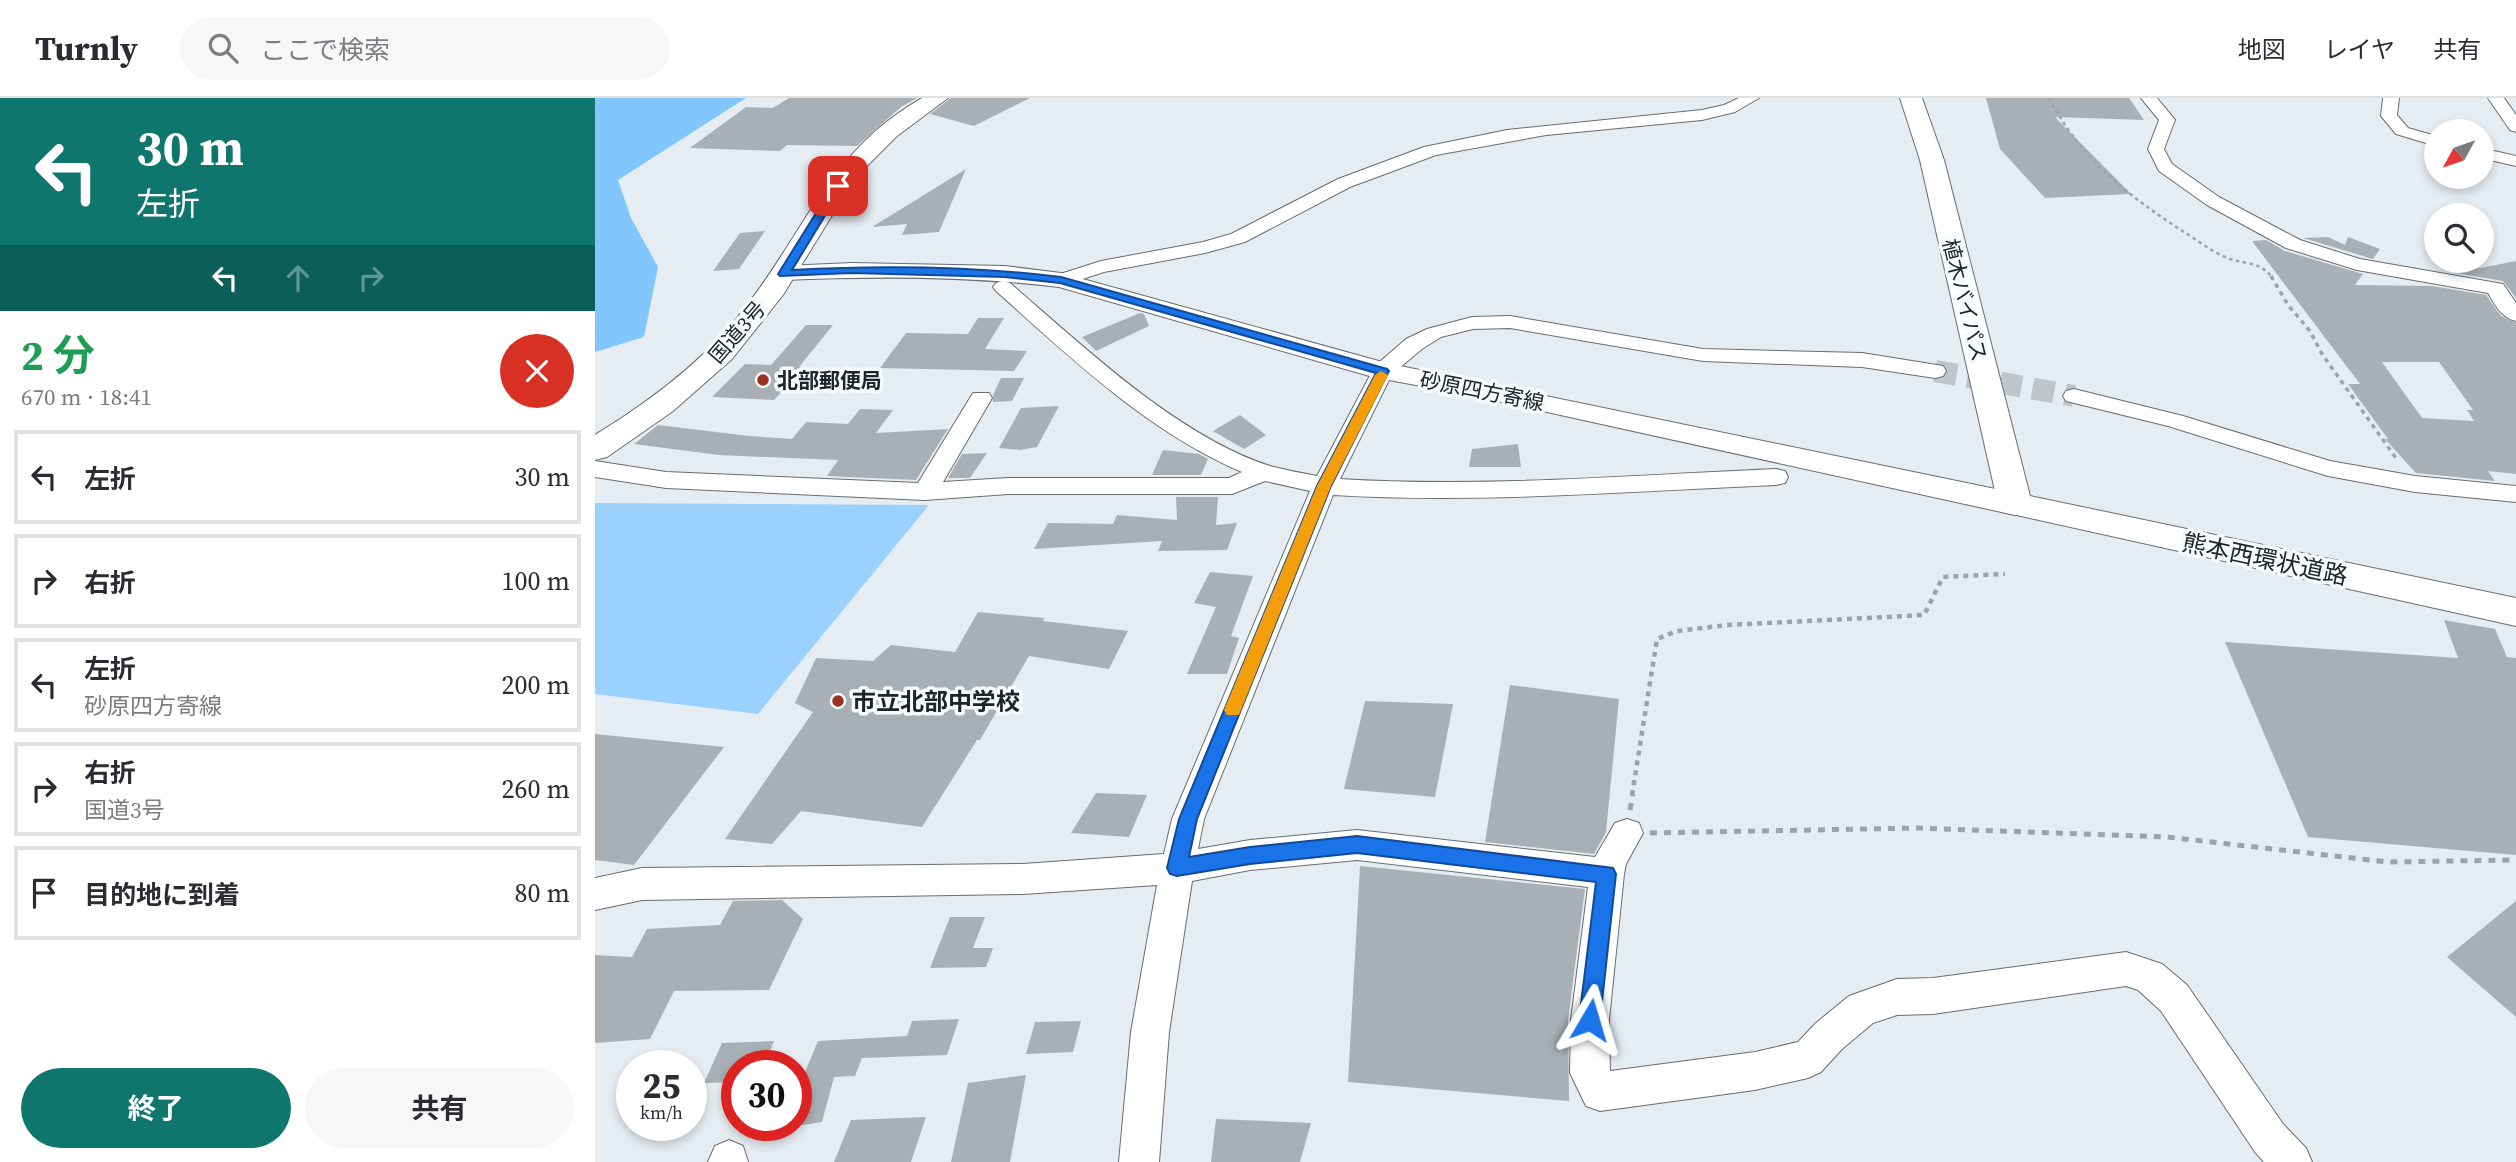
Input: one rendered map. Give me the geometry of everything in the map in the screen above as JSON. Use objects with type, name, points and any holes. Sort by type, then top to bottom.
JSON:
[{"type":"highway","name":"国道3号","points":[[595,450],[677,393],[721,355],[784,274],[848,173],[884,137],[937,98]]},
{"type":"highway","name":"植木バイパス","points":[[1912,98],[1932,160],[2015,504]]},
{"type":"highway","name":"熊本西環状道路","points":[[2015,504],[2516,612]]},
{"type":"main road","name":"砂原四方寄線","points":[[784,274],[852,270],[977,273],[1061,280],[1383,371],[2015,504]]},
{"type":"street","points":[[1061,280],[1085,270],[1225,243],[1261,229],[1316,196],[1393,163],[1460,143],[1702,115],[1729,109],[1751,98]]},
{"type":"street","points":[[2150,98],[2167,120]]},
{"type":"street","points":[[2164,98],[2167,120],[2156,149],[2165,167],[2213,201],[2294,244],[2357,264],[2496,288],[2504,303],[2516,315]]},
{"type":"street","points":[[2391,98],[2389,116],[2402,131],[2424,137]]},
{"type":"street","points":[[2495,98],[2516,127]]},
{"type":"street","points":[[2494,156],[2516,161]]},
{"type":"street","points":[[1003,287],[1094,367],[1132,395],[1214,450],[1263,472],[1324,486],[1388,490],[1776,477]]},
{"type":"street","points":[[1139,1162],[1149,1026],[1188,819],[1324,486],[1383,371],[1414,344],[1434,333],[1472,323],[1510,321],[1703,355],[1862,360],[1935,371]]},
{"type":"street","points":[[2074,396],[2175,421],[2328,468],[2415,484],[2516,494]]},
{"type":"street","points":[[925,492],[981,398]]},
{"type":"street","points":[[595,468],[666,480],[925,492],[1008,486],[1232,486],[1263,472]]},
{"type":"street","points":[[1627,833],[1610,860],[1607,874],[1590,1020],[1590,1073],[1600,1092],[1755,1071],[1808,1059],[1829,1035],[1862,1009],[1897,997],[1933,996],[2126,969],[2149,976],[2174,998],[2269,1138],[2292,1162]]},
{"type":"street","points":[[595,894],[642,884],[727,881],[1023,879],[1177,868],[1250,855],[1357,845],[1607,874]]},
{"type":"path","points":[[2049,98],[2063,125],[2102,172],[2162,218],[2226,258],[2252,262],[2269,273],[2288,305],[2310,331],[2327,362],[2415,484]]},
{"type":"path","points":[[2005,574],[1943,577],[1924,615],[1728,625],[1677,631],[1657,639],[1627,833],[1919,828],[2167,837],[2388,862],[2516,860]]},
{"type":"shaded area","points":[[595,98],[746,98],[618,180],[631,218],[658,267],[644,337],[595,352]]},
{"type":"shaded area","points":[[595,503],[929,505],[758,714],[595,694]]},
{"type":"building","points":[[789,98],[917,98],[901,107],[857,146],[787,145],[780,151],[690,148],[746,107],[773,108]]},
{"type":"building","points":[[951,98],[1030,98],[974,126],[930,114]]},
{"type":"building","points":[[1986,98],[2129,98],[2144,120],[2055,117],[2131,194],[2045,198],[2000,149]]},
{"type":"building","points":[[966,169],[939,232],[902,235],[907,224],[872,227]]},
{"type":"building","points":[[765,231],[739,269],[713,271],[740,233]]},
{"type":"building","points":[[2328,237],[2345,245],[2348,237],[2380,249],[2373,259],[2303,238]]},
{"type":"building","points":[[2266,240],[2285,251],[2363,274],[2355,285],[2432,286],[2486,295],[2501,316],[2516,323],[2516,474],[2488,471],[2495,481],[2416,473],[2385,439],[2388,439],[2348,384],[2360,384],[2252,241]],"holes":[[[2382,362],[2439,362],[2473,410],[2467,410],[2474,421],[2422,418]]]},
{"type":"building","points":[[2516,261],[2516,298],[2503,281],[2455,273],[2494,273],[2494,265]]},
{"type":"building","points":[[1140,313],[1144,314],[1149,326],[1096,351],[1082,337]]},
{"type":"building","points":[[978,318],[1004,318],[985,349],[1027,351],[1014,371],[880,368],[906,333],[968,334]]},
{"type":"building","points":[[806,325],[833,325],[799,367],[805,367],[774,400],[712,397],[745,364],[771,365]]},
{"type":"building","points":[[1001,378],[1024,378],[1012,401],[993,402],[993,395]]},
{"type":"building","points":[[1059,406],[1037,447],[1020,450],[999,448],[1021,408]]},
{"type":"building","points":[[860,409],[893,410],[876,433],[948,429],[916,480],[827,476],[838,460],[719,455],[634,444],[658,425],[792,439],[806,422],[848,424]]},
{"type":"building","points":[[1240,415],[1266,435],[1244,449],[1213,431]]},
{"type":"building","points":[[1518,444],[1521,467],[1469,467],[1472,449]]},
{"type":"building","points":[[1163,450],[1199,454],[1208,459],[1201,475],[1152,475]]},
{"type":"building","points":[[987,453],[970,478],[948,478],[962,454]]},
{"type":"building","points":[[1176,497],[1218,497],[1216,525],[1237,523],[1227,550],[1158,551],[1162,541],[1034,549],[1048,523],[1113,524],[1117,515],[1177,520]]},
{"type":"building","points":[[1210,572],[1253,576],[1231,636],[1239,638],[1227,674],[1187,674],[1216,607],[1194,603]]},
{"type":"building","points":[[978,612],[1044,618],[1043,621],[1128,631],[1109,669],[1029,656],[980,740],[977,740],[922,827],[801,811],[772,844],[725,839],[813,712],[795,703],[816,658],[873,661],[891,645],[955,652]]},
{"type":"building","points":[[2444,620],[2495,629],[2507,657],[2516,658],[2516,855],[2308,837],[2225,642],[2458,658]]},
{"type":"building","points":[[1510,685],[1619,699],[1606,832],[1594,854],[1485,842]]},
{"type":"building","points":[[1365,701],[1453,704],[1435,797],[1344,789]]},
{"type":"building","points":[[595,734],[724,747],[634,865],[595,860]]},
{"type":"building","points":[[1096,793],[1147,795],[1129,837],[1071,833]]},
{"type":"building","points":[[1360,866],[1585,889],[1568,1020],[1569,1101],[1348,1082]]},
{"type":"building","points":[[782,900],[803,919],[769,990],[674,991],[650,1039],[595,1043],[595,955],[632,957],[647,929],[720,925],[733,901]]},
{"type":"building","points":[[2516,901],[2516,1017],[2447,957]]},
{"type":"building","points":[[950,917],[985,917],[973,948],[993,948],[986,967],[930,968]]},
{"type":"building","points":[[959,1019],[947,1055],[862,1058],[855,1076],[834,1077],[822,1122],[812,1124],[812,1055],[818,1041],[907,1036],[912,1021]]},
{"type":"building","points":[[1081,1021],[1073,1052],[1026,1054],[1035,1022]]},
{"type":"building","points":[[774,1041],[770,1050],[721,1050],[721,1082],[707,1083],[707,1076],[722,1043]]},
{"type":"building","points":[[1026,1075],[1010,1162],[951,1162],[968,1083]]},
{"type":"building","points":[[926,1117],[911,1162],[834,1162],[851,1120]]},
{"type":"building","points":[[1216,1119],[1311,1123],[1300,1162],[1211,1162]]},
{"type":"tunnel","points":[[1935,371],[2074,396]]},
{"type":"slow traffic","points":[[1233,710],[1324,486],[1381,375]]},
{"type":"place","name":"北部郵便局","points":[[763,380]]},
{"type":"place","name":"市立北部中学校","points":[[838,701]]},
{"type":"route","points":[[838,186],[784,274],[852,270],[954,272],[1061,280],[1383,371],[1324,486],[1188,819],[1177,868],[1250,855],[1357,845],[1607,874],[1590,1020]]}]
